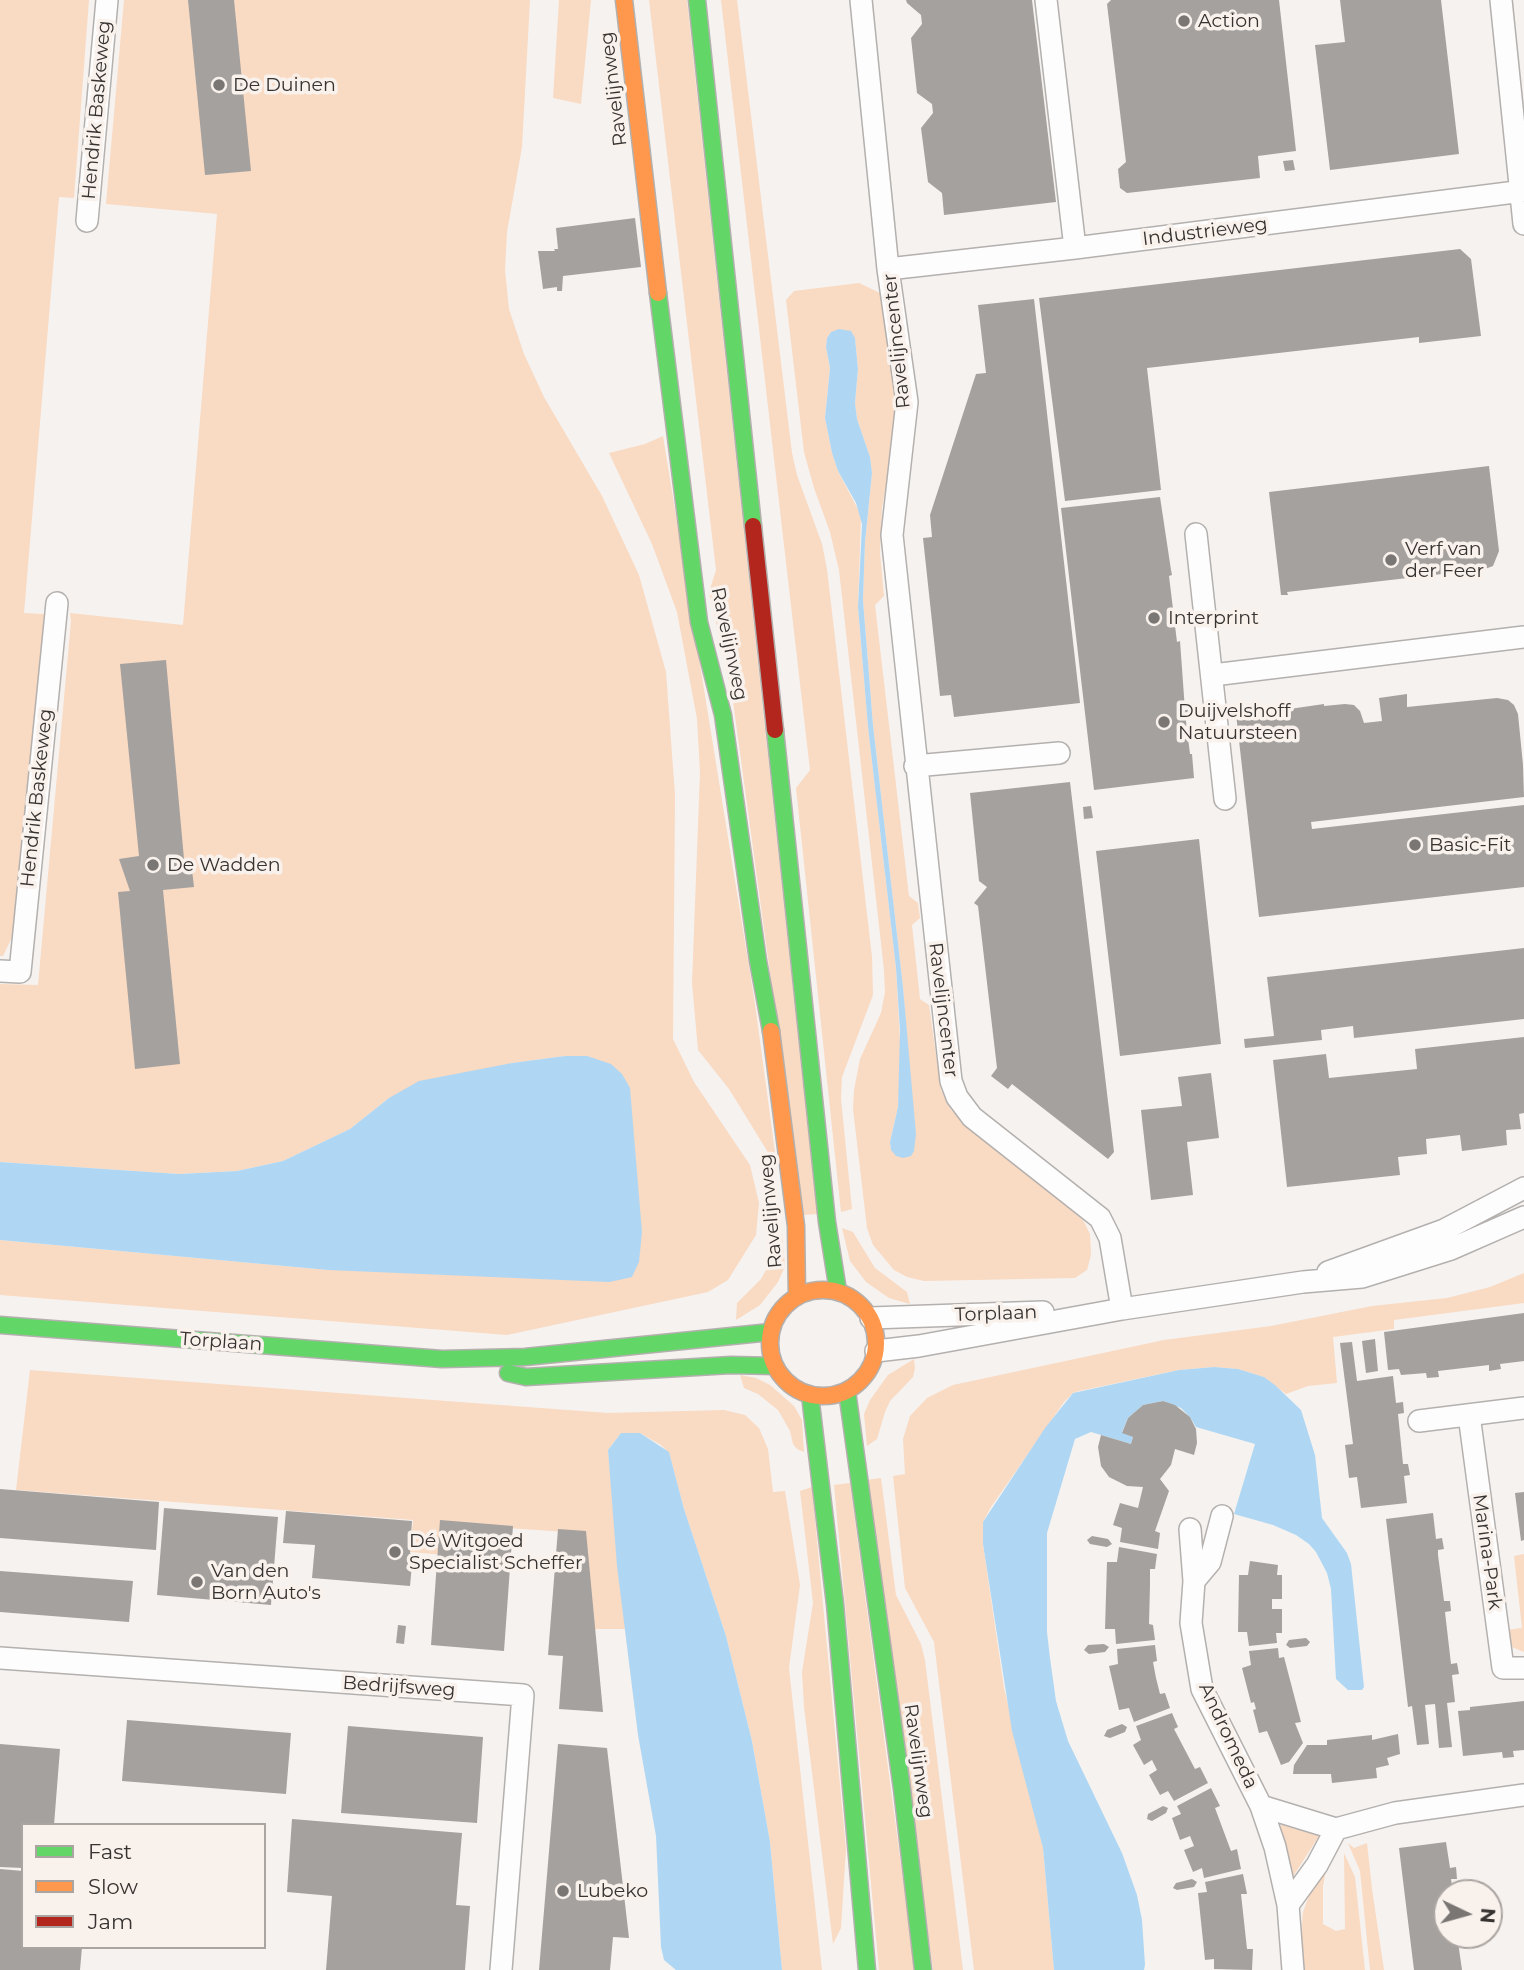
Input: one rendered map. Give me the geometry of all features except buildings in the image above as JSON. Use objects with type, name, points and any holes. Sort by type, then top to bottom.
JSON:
[{"type":"main road","name":"Ravelijnweg","points":[[624,0],[672,417],[699,622],[723,715],[758,961],[773,1044],[796,1226],[797,1297]]},
{"type":"main road","name":"Ravelijnweg","points":[[697,0],[825,1208],[838,1291]]},
{"type":"main road","points":[[810,1291],[838,1291],[862,1306],[871,1318],[876,1334],[876,1351],[866,1375],[847,1391],[829,1396],[810,1395],[796,1389],[784,1379],[775,1366],[771,1355],[771,1332],[776,1318],[785,1306],[797,1297],[810,1291]]},
{"type":"main road","name":"Torplaan","points":[[0,1325],[442,1359],[525,1357],[771,1332]]},
{"type":"main road","name":"Torplaan","points":[[442,1359],[526,1377],[731,1365],[775,1366]]},
{"type":"main road","name":"Ravelijnweg","points":[[847,1391],[902,1789],[923,1970]]},
{"type":"main road","points":[[810,1395],[835,1604],[867,1970]]},
{"type":"street","name":"Hendrik Baskeweg","points":[[87,221],[107,0]]},
{"type":"street","name":"Ravelijncenter","points":[[861,0],[888,269],[907,402],[892,536],[948,1065],[957,1097],[972,1117],[1100,1218],[1110,1238],[1122,1309]]},
{"type":"street","points":[[1046,0],[1075,248]]},
{"type":"street","points":[[1501,0],[1524,224]]},
{"type":"street","name":"Industrieweg","points":[[888,269],[1522,191]]},
{"type":"street","points":[[1196,534],[1224,799]]},
{"type":"street","name":"Hendrik Baskeweg","points":[[0,971],[20,972],[57,603]]},
{"type":"street","points":[[1213,675],[1524,636]]},
{"type":"street","points":[[915,766],[1059,753]]},
{"type":"street","name":"Torplaan","points":[[1303,1282],[1444,1230],[1524,1188]]},
{"type":"street","name":"Torplaan","points":[[876,1351],[919,1346],[1122,1309],[1303,1282],[1362,1277],[1451,1249],[1524,1217]]},
{"type":"street","name":"Torplaan","points":[[871,1318],[1122,1309]]},
{"type":"street","points":[[1419,1421],[1524,1408]]},
{"type":"street","name":"Marina-Park","points":[[1469,1415],[1503,1668],[1524,1668]]},
{"type":"street","name":"Andromeda","points":[[1194,1581],[1210,1562],[1222,1516]]},
{"type":"street","name":"Andromeda","points":[[1190,1529],[1194,1581],[1191,1623],[1202,1689],[1261,1805],[1275,1847],[1288,1905],[1293,1970]]},
{"type":"street","name":"Bedrijfsweg","points":[[0,1658],[523,1695],[501,1970]]},
{"type":"street","points":[[1288,1905],[1317,1865],[1336,1829],[1395,1812],[1524,1795]]},
{"type":"street","name":"Andromeda","points":[[1261,1805],[1336,1829]]},
{"type":"shaded area","points":[[0,0],[89,0],[74,198],[59,197],[24,613],[44,614],[19,923],[3,956],[0,956]]},
{"type":"shaded area","points":[[124,0],[530,0],[522,147],[507,232],[505,270],[509,309],[524,354],[544,397],[602,496],[639,575],[666,672],[675,795],[673,1039],[694,1082],[750,1165],[759,1203],[756,1235],[728,1280],[708,1292],[507,1335],[0,1295],[0,1240],[328,1270],[565,1056],[512,1063],[389,1098],[350,1129],[283,1161],[237,1171],[179,1174],[0,1162],[0,984],[38,985],[70,613],[183,625],[217,214],[106,204]]},
{"type":"shaded area","points":[[559,0],[591,0],[581,104],[553,98]]},
{"type":"shaded area","points":[[649,0],[687,0],[817,1214],[803,1215],[732,694],[709,592],[716,570]]},
{"type":"shaded area","points":[[721,0],[737,0],[792,453],[797,475],[822,544],[827,569],[872,957],[873,995],[842,1077],[841,1099],[852,1209],[841,1212],[796,788],[810,770]]},
{"type":"shaded area","points":[[859,283],[880,293],[886,305],[898,415],[882,508],[880,553],[884,596],[875,605],[909,896],[918,903],[920,918],[912,925],[920,999],[929,1005],[941,1090],[951,1110],[1083,1220],[1090,1234],[1091,1255],[1087,1270],[1075,1278],[924,1281],[907,1277],[894,1270],[873,1245],[867,1228],[853,1109],[854,1090],[860,1059],[881,1013],[885,992],[884,970],[839,570],[830,532],[804,452],[786,300],[794,291]],"holes":[[[831,332],[855,338],[858,369],[855,403],[857,419],[870,457],[872,473],[865,542],[863,600],[873,725],[903,987],[908,1056],[891,1150],[890,1142],[898,1107],[901,1059],[896,968],[868,727],[858,607],[861,515],[838,471],[825,418],[830,368],[827,338]]]},
{"type":"shaded area","points":[[663,436],[755,1004],[777,1167],[729,1089],[698,1050],[692,983],[700,772],[697,719],[677,612],[652,544],[609,453],[645,444]]},
{"type":"shaded area","points":[[842,1228],[853,1232],[875,1268],[907,1292],[910,1304],[889,1298],[866,1282],[850,1261]]},
{"type":"shaded area","points":[[782,1234],[785,1266],[778,1282],[760,1305],[736,1320],[737,1303],[761,1279],[767,1268],[773,1243]]},
{"type":"shaded area","points":[[1524,1273],[1524,1303],[1394,1320],[1394,1329],[1333,1337],[1337,1383],[1308,1386],[1286,1394],[1264,1377],[1238,1369],[1214,1367],[1179,1370],[1079,1391],[1064,1402],[983,1522],[983,1544],[1004,1688],[1043,1848],[1054,1970],[974,1970],[934,1642],[905,1588],[893,1476],[905,1474],[903,1439],[910,1416],[927,1398],[953,1385],[1164,1340],[1271,1326],[1372,1306],[1447,1298],[1490,1287]]},
{"type":"shaded area","points":[[914,1359],[913,1377],[890,1401],[877,1439],[867,1446],[864,1414],[870,1400],[888,1375]]},
{"type":"shaded area","points":[[30,1370],[608,1413],[724,1410],[745,1415],[759,1428],[768,1449],[773,1492],[785,1491],[800,1585],[789,1668],[822,1970],[782,1970],[770,1842],[752,1741],[726,1636],[684,1509],[669,1453],[661,1445],[640,1433],[621,1433],[608,1450],[625,1629],[589,1629],[582,1533],[447,1524],[444,1555],[410,1552],[413,1520],[16,1490]]},
{"type":"shaded area","points":[[740,1375],[756,1378],[770,1385],[794,1406],[802,1420],[804,1452],[793,1444],[790,1431],[778,1410],[758,1394],[744,1388]]},
{"type":"shaded area","points":[[881,1478],[896,1595],[921,1644],[925,1660],[963,1970],[933,1970],[866,1480]]},
{"type":"shaded area","points":[[850,1483],[915,1970],[879,1970],[834,1485]]},
{"type":"shaded area","points":[[812,1487],[846,1849],[841,1928],[833,1944],[802,1672],[813,1603],[800,1491]]},
{"type":"shaded area","points":[[1524,1554],[1524,1652],[1512,1647],[1508,1642],[1506,1630],[1522,1628],[1514,1556]]},
{"type":"shaded area","points":[[1282,1825],[1319,1836],[1292,1878],[1277,1827]]},
{"type":"shaded area","points":[[1348,1843],[1354,1848],[1367,1843],[1384,1970],[1370,1970],[1360,1871]]},
{"type":"shaded area","points":[[1344,1853],[1355,1877],[1365,1970],[1302,1970],[1303,1912],[1311,1890],[1327,1864],[1323,1886],[1323,1924],[1336,1931],[1345,1929]]},
{"type":"water","points":[[839,329],[851,331],[855,338],[858,369],[855,403],[857,419],[870,457],[872,473],[865,542],[863,600],[873,725],[903,987],[916,1134],[914,1151],[911,1156],[903,1158],[896,1156],[891,1150],[890,1142],[898,1107],[900,1031],[896,968],[868,727],[858,607],[862,524],[856,503],[838,471],[825,418],[830,368],[827,338],[831,332]]},
{"type":"water","points":[[565,1056],[587,1056],[611,1064],[622,1074],[630,1088],[642,1232],[639,1262],[632,1277],[609,1282],[328,1270],[0,1240],[0,1162],[179,1174],[237,1171],[283,1161],[350,1129],[389,1098],[419,1081]]},
{"type":"water","points":[[1214,1367],[1238,1369],[1264,1377],[1301,1410],[1315,1455],[1322,1518],[1347,1553],[1351,1564],[1364,1687],[1362,1690],[1348,1690],[1336,1679],[1331,1589],[1327,1573],[1316,1552],[1296,1535],[1234,1514],[1255,1444],[1196,1427],[1181,1408],[1163,1401],[1143,1405],[1128,1418],[1122,1432],[1133,1437],[1131,1444],[1091,1432],[1075,1439],[1047,1533],[1047,1632],[1050,1658],[1056,1701],[1068,1741],[1122,1853],[1137,1895],[1142,1920],[1145,1965],[1144,1970],[1054,1970],[1043,1848],[1012,1731],[983,1544],[983,1522],[1045,1428],[1073,1393],[1179,1370]]},
{"type":"water","points":[[621,1433],[640,1433],[669,1452],[684,1509],[726,1636],[752,1741],[770,1842],[782,1970],[676,1970],[664,1960],[661,1947],[656,1836],[638,1735],[617,1566],[608,1450]]},
{"type":"traffic: fast","points":[[697,0],[753,526]]},
{"type":"traffic: fast","points":[[658,293],[699,622],[723,715],[758,961],[771,1031]]},
{"type":"traffic: fast","points":[[775,730],[827,1222],[838,1291]]},
{"type":"traffic: fast","points":[[0,1325],[442,1359],[525,1357],[771,1332]]},
{"type":"traffic: fast","points":[[508,1373],[526,1377],[731,1365],[775,1366]]},
{"type":"traffic: fast","points":[[847,1391],[902,1789],[923,1970]]},
{"type":"traffic: fast","points":[[810,1395],[835,1604],[867,1970]]},
{"type":"traffic: slow","points":[[624,0],[658,293]]},
{"type":"traffic: slow","points":[[771,1031],[796,1226],[797,1297]]},
{"type":"traffic: slow","points":[[823,1290],[843,1294],[861,1305],[872,1323],[876,1343],[872,1363],[861,1381],[843,1392],[823,1396],[803,1392],[785,1381],[774,1363],[770,1343],[774,1323],[785,1305],[803,1294],[823,1290]]},
{"type":"traffic: jam","points":[[753,526],[775,730]]},
{"type":"place","name":"Action","points":[[1184,21]]},
{"type":"place","name":"De Duinen","points":[[219,85]]},
{"type":"place","name":"Verf van der Feer","points":[[1391,560]]},
{"type":"place","name":"Interprint","points":[[1154,618]]},
{"type":"place","name":"Duijvelshoff Natuursteen","points":[[1164,722]]},
{"type":"place","name":"Basic-Fit","points":[[1415,845]]},
{"type":"place","name":"De Wadden","points":[[153,865]]},
{"type":"place","name":"Dé Witgoed Specialist Scheffer","points":[[395,1552]]},
{"type":"place","name":"Van den Born Auto's","points":[[197,1582]]},
{"type":"place","name":"Lubeko","points":[[563,1891]]}]
